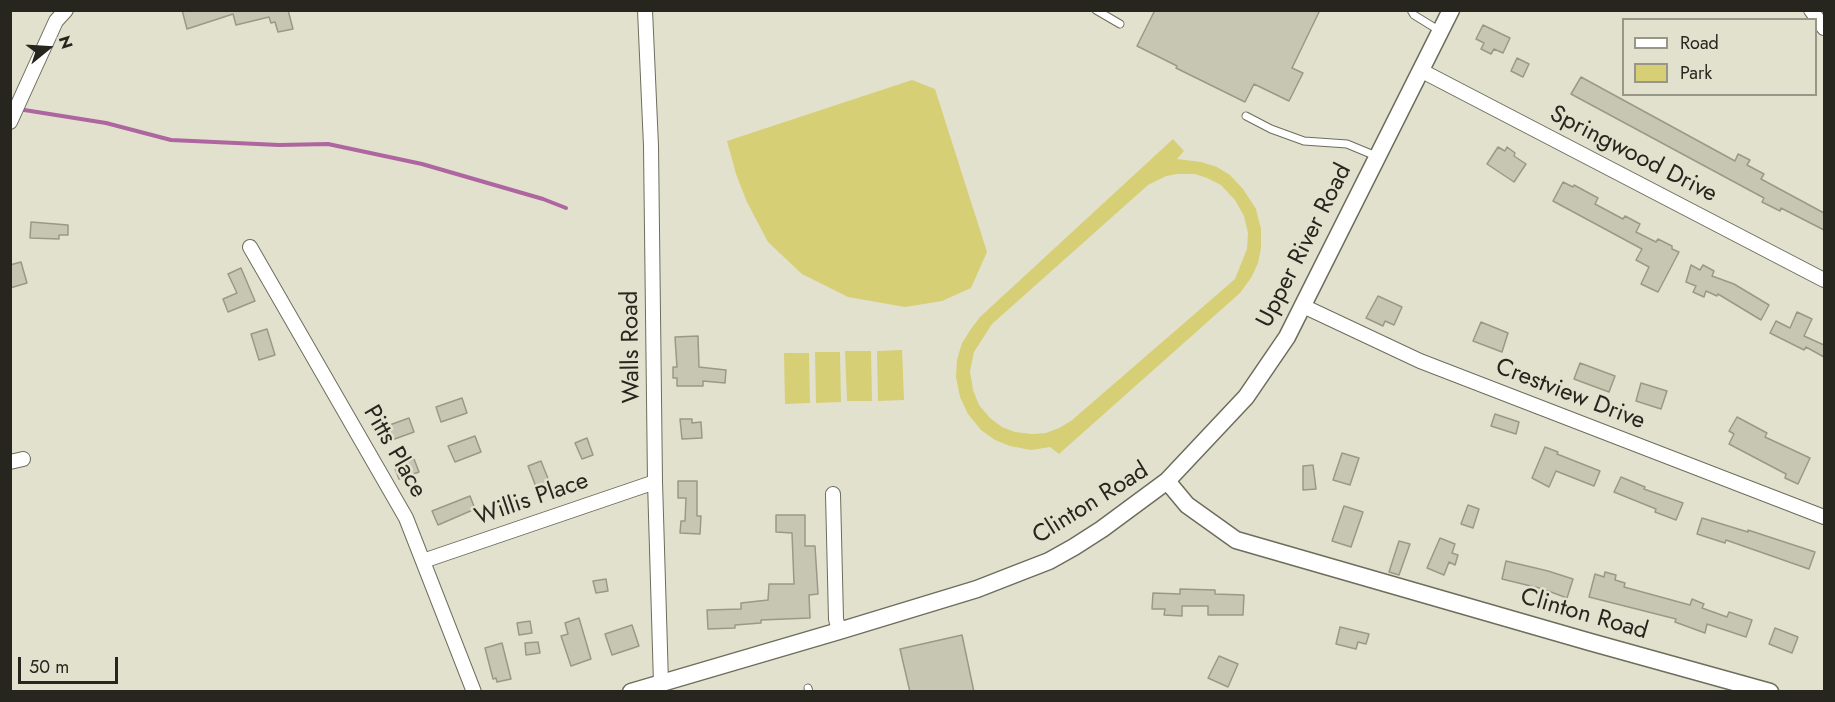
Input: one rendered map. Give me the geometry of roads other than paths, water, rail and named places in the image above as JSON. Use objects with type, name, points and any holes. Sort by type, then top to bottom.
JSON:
[{"type":"street","points":[[11,119],[56,21],[66,10]]},
{"type":"street","name":"Walls Road","points":[[645,10],[651,163],[655,482],[661,683]]},
{"type":"street","name":"Upper River Road","points":[[1167,481],[1246,397],[1287,337],[1451,10]]},
{"type":"street","name":"Springwood Drive","points":[[1422,71],[1824,280]]},
{"type":"street","name":"Pitts Place","points":[[250,247],[406,518],[474,692]]},
{"type":"street","name":"Crestview Drive","points":[[1303,306],[1420,361],[1824,517]]},
{"type":"street","name":"Clinton Road","points":[[631,692],[839,632],[977,589],[1049,561],[1102,529],[1167,481],[1187,505],[1213,525],[1244,542],[1770,692]]},
{"type":"street","name":"Willis Place","points":[[423,561],[655,482]]},
{"type":"street","points":[[833,494],[836,619],[839,632]]},
{"type":"lane","points":[[1096,10],[1120,24]]},
{"type":"lane","points":[[1411,10],[1414,15],[1441,32]]},
{"type":"lane","points":[[1246,116],[1271,129],[1304,141],[1347,144],[1378,156]]},
{"type":"waterway","points":[[18,109],[106,123],[171,140],[279,145],[328,144],[422,164],[543,199],[566,208]]}]
